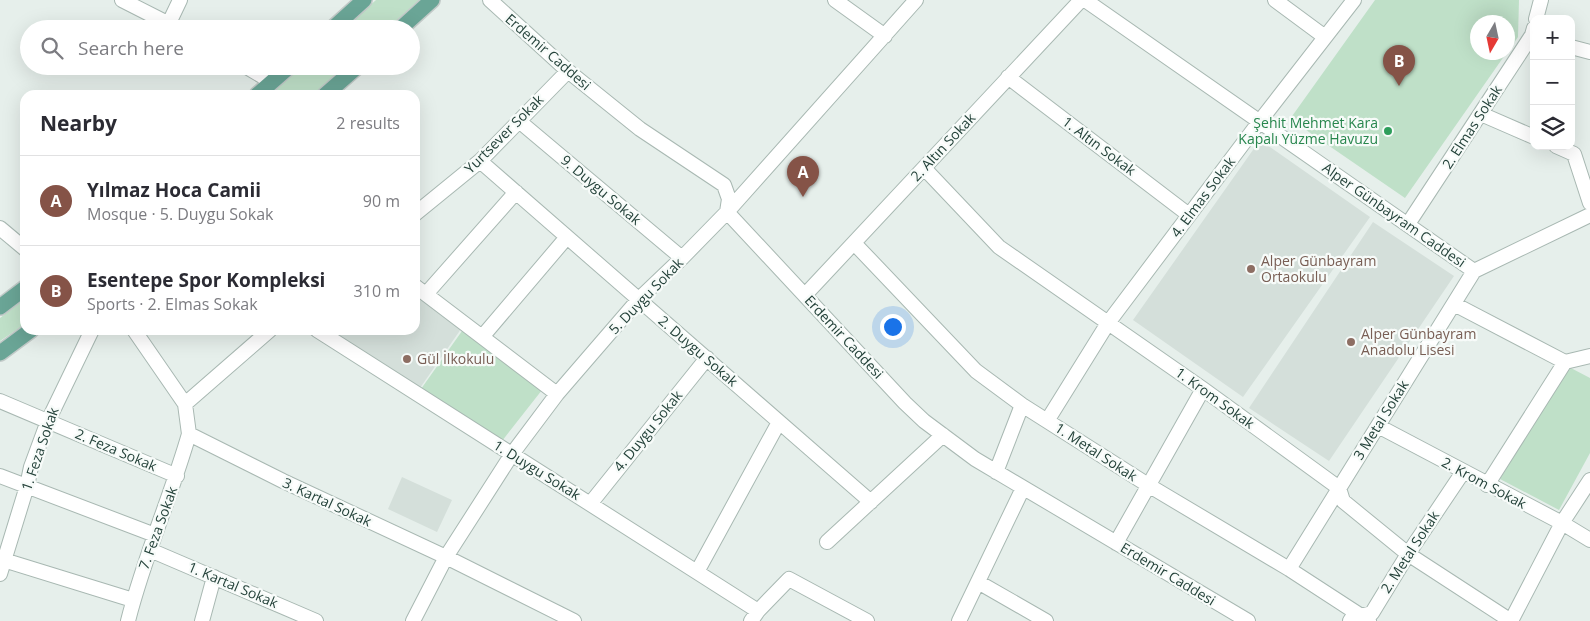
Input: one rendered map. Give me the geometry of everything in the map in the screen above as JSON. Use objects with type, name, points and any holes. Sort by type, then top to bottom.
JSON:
[{"type":"main road","points":[[342,20],[364,0]]},
{"type":"main road","points":[[410,20],[432,0]]},
{"type":"main road","points":[[263,90],[280,75]]},
{"type":"main road","points":[[331,90],[348,75]]},
{"type":"main road","points":[[0,307],[20,292]]},
{"type":"main road","points":[[0,353],[24,335]]},
{"type":"street","points":[[122,0],[162,20]]},
{"type":"street","points":[[175,20],[180,0]]},
{"type":"street","name":"Erdemir Caddesi","points":[[490,0],[568,71],[640,130],[724,186],[729,199],[727,212],[905,403],[943,436],[996,472],[1248,621]]},
{"type":"street","points":[[835,0],[885,36]]},
{"type":"street","name":"5. Duygu Sokak","points":[[414,621],[446,557],[512,454],[557,394],[639,299],[727,212],[916,0]]},
{"type":"street","name":"2. Altın Sokak","points":[[805,295],[1080,0]]},
{"type":"street","name":"Alper Günbayram Caddesi","points":[[1085,0],[1474,271],[1590,216]]},
{"type":"street","points":[[1276,0],[1324,38]]},
{"type":"street","name":"4. Elmas Sokak","points":[[1047,420],[1108,323],[1354,0]]},
{"type":"street","points":[[1537,15],[1541,0]]},
{"type":"street","name":"2. Elmas Sokak","points":[[1408,224],[1530,38]]},
{"type":"street","points":[[1575,48],[1590,52]]},
{"type":"street","name":"Yurtsever Sokak","points":[[420,210],[480,161],[568,71]]},
{"type":"street","points":[[260,75],[272,82]]},
{"type":"street","name":"1. Altın Sokak","points":[[1008,78],[1189,215]]},
{"type":"street","points":[[1481,114],[1530,135]]},
{"type":"street","name":"9. Duygu Sokak","points":[[519,121],[682,258]]},
{"type":"street","points":[[1565,150],[1574,154],[1590,203]]},
{"type":"street","name":"2. Duygu Sokak","points":[[480,161],[871,502]]},
{"type":"street","name":"1. Krom Sokak","points":[[924,168],[1000,247],[1203,389],[1339,488],[1343,501],[1408,554],[1511,621]]},
{"type":"street","points":[[516,192],[420,290],[557,394]]},
{"type":"street","points":[[0,228],[20,245]]},
{"type":"street","points":[[482,337],[568,237]]},
{"type":"street","name":"1. Metal Sokak","points":[[854,243],[976,371],[1022,405],[1148,485],[1289,569],[1360,619]]},
{"type":"street","name":"3 Metal Sokak","points":[[1289,569],[1474,271]]},
{"type":"street","points":[[1454,304],[1565,362],[1590,356]]},
{"type":"street","name":"1. Feza Sokak","points":[[1,564],[27,486],[31,466],[48,421],[90,335]]},
{"type":"street","points":[[137,335],[185,404],[189,434]]},
{"type":"street","points":[[185,404],[264,335]]},
{"type":"street","name":"1. Duygu Sokak","points":[[325,335],[697,572],[754,616]]},
{"type":"street","name":"4. Duygu Sokak","points":[[590,504],[707,358]]},
{"type":"street","points":[[1487,484],[1565,362]]},
{"type":"street","points":[[1116,543],[1203,389]]},
{"type":"street","name":"2. Feza Sokak","points":[[0,401],[177,476]]},
{"type":"street","points":[[996,472],[1022,405]]},
{"type":"street","points":[[697,572],[780,422]]},
{"type":"street","name":"2. Krom Sokak","points":[[1378,426],[1590,540]]},
{"type":"street","name":"7. Feza Sokak","points":[[128,621],[133,600],[177,476],[189,434]]},
{"type":"street","name":"3. Kartal Sokak","points":[[189,434],[283,481],[446,557],[574,621]]},
{"type":"street","points":[[827,542],[943,436]]},
{"type":"street","name":"2. Metal Sokak","points":[[1360,619],[1372,613],[1408,554],[1463,472]]},
{"type":"street","points":[[0,476],[155,535]]},
{"type":"street","points":[[1511,621],[1562,524],[1590,480]]},
{"type":"street","points":[[959,621],[1023,488]]},
{"type":"street","name":"1. Kartal Sokak","points":[[150,550],[316,621]]},
{"type":"street","points":[[1,564],[133,600]]},
{"type":"street","points":[[202,621],[214,577]]},
{"type":"street","points":[[754,616],[789,579],[867,621]]},
{"type":"street","points":[[978,582],[1046,621]]},
{"type":"shaded area","name":"Alper Günbayram Ortaokulu","points":[[1260,140],[1370,217],[1243,397],[1133,320]]},
{"type":"shaded area","name":"Alper Günbayram Anadolu Lisesi","points":[[1373,222],[1454,276],[1329,461],[1249,408]]},
{"type":"shaded area","name":"Gül İlkokulu","points":[[420,299],[461,329],[420,388],[337,335],[420,335]]},
{"type":"shaded area","points":[[402,477],[452,500],[437,532],[388,509]]},
{"type":"green space","points":[[376,0],[419,0],[397,20],[354,20]]},
{"type":"green space","points":[[1375,0],[1519,0],[1518,37],[1515,42],[1515,15],[1470,15],[1470,60],[1501,60],[1405,198],[1290,119]]},
{"type":"green space","points":[[292,75],[337,75],[320,90],[276,90]]},
{"type":"green space","points":[[20,303],[20,327],[0,341],[0,318]]},
{"type":"green space","points":[[462,331],[542,390],[502,441],[421,389]]},
{"type":"green space","points":[[1569,367],[1590,378],[1590,453],[1559,510],[1500,479]]},
{"type":"place","name":"Esentepe Spor Kompleksi","points":[[1399,86]]},
{"type":"place","name":"Şehit Mehmet Kara Kapalı Yüzme Havuzu","points":[[1388,131]]},
{"type":"place","name":"Yılmaz Hoca Camii","points":[[803,197]]},
{"type":"place","name":"Alper Günbayram Ortaokulu","points":[[1251,269]]},
{"type":"place","name":"Alper Günbayram Anadolu Lisesi","points":[[1351,342]]},
{"type":"place","name":"Gül İlkokulu","points":[[407,359]]}]
